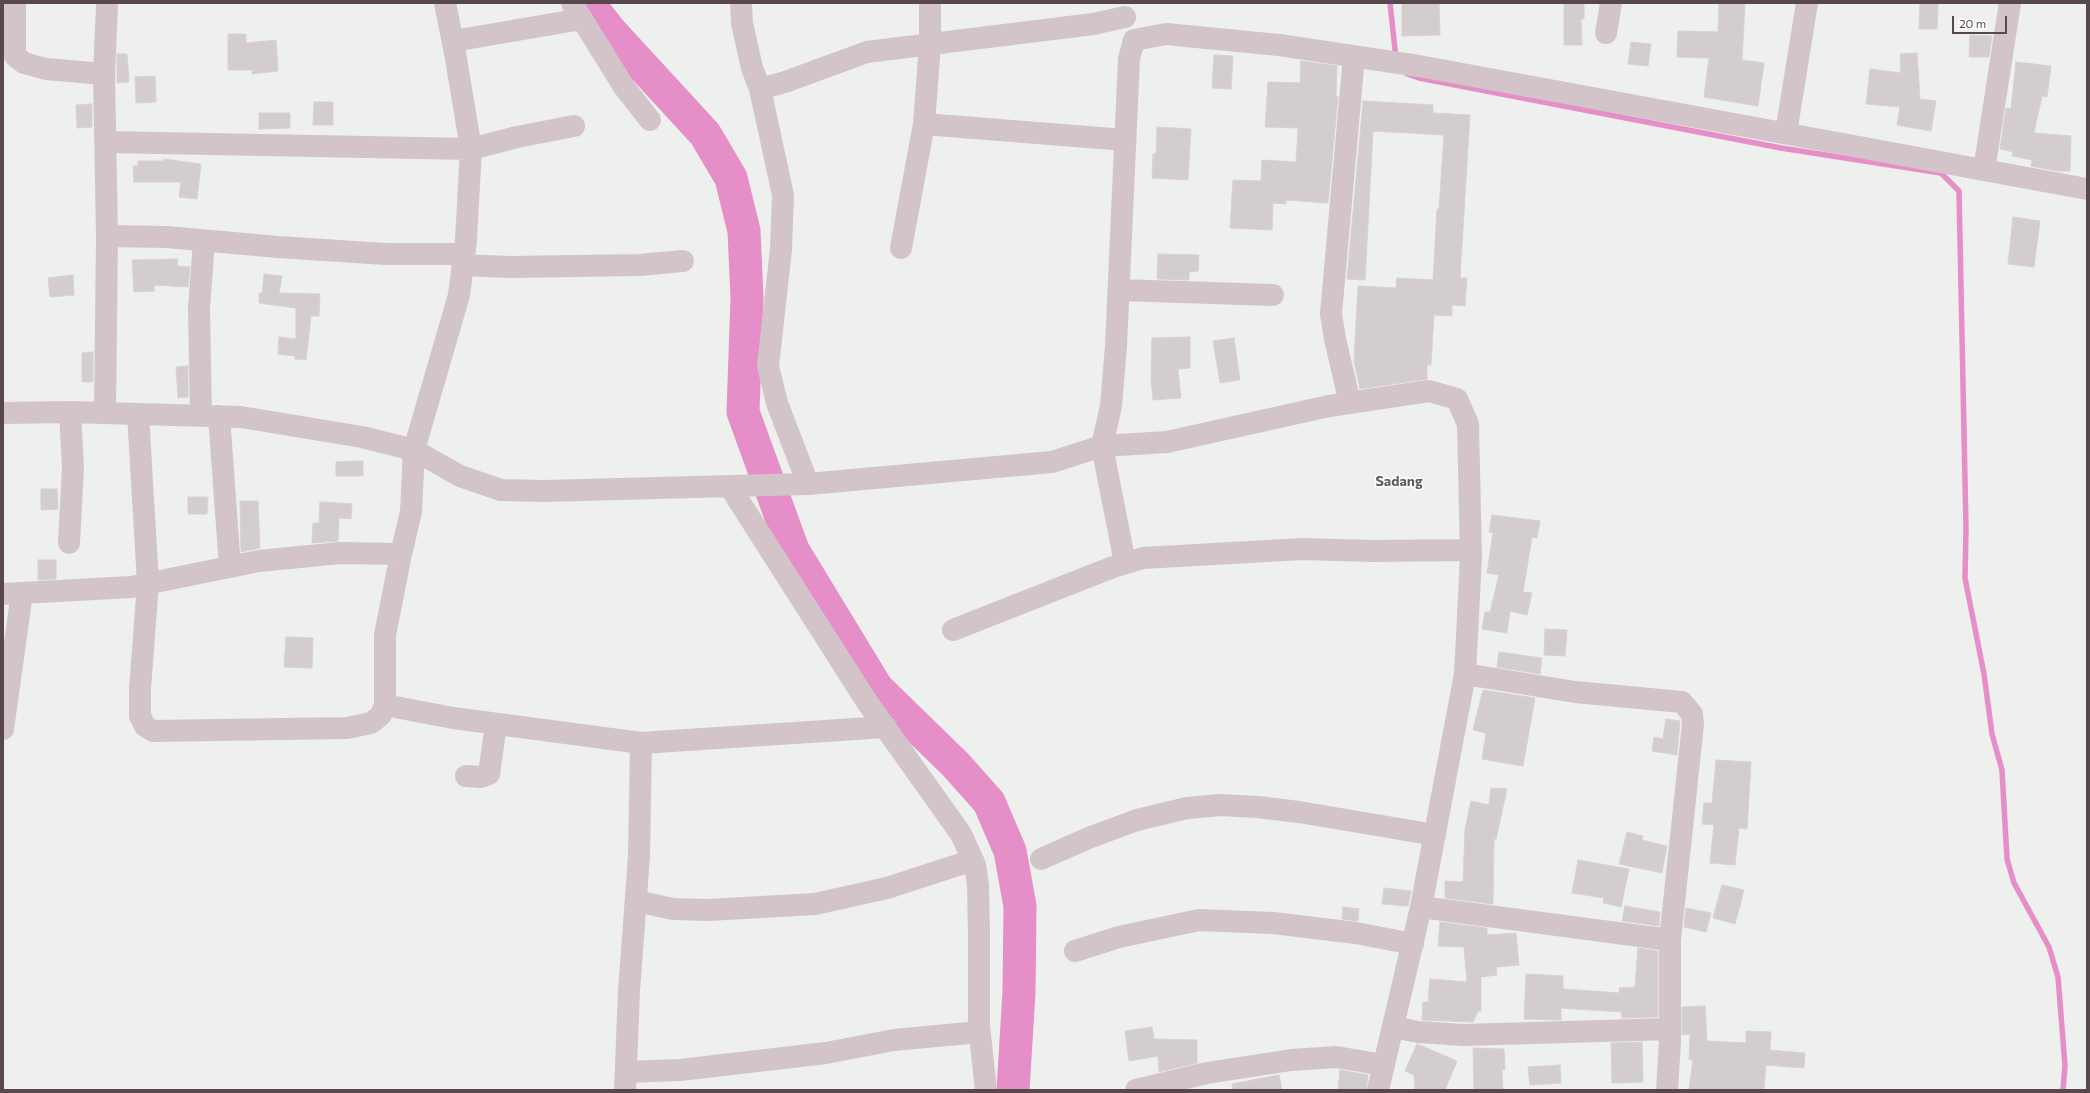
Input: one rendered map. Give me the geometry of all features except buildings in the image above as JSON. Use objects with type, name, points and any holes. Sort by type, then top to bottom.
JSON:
[{"type":"street","points":[[15,3],[16,56],[24,63],[46,68],[104,74]]},
{"type":"street","points":[[138,414],[148,583],[140,689],[140,716],[145,726],[153,731],[347,728],[371,723],[380,715],[385,705],[385,635],[411,512],[414,450],[459,296],[463,260],[470,149],[453,41],[445,3]]},
{"type":"street","points":[[741,3],[742,23],[752,68],[760,89],[783,195],[782,249],[768,366],[776,403],[808,484]]},
{"type":"street","points":[[901,248],[924,124],[930,44],[930,3]]},
{"type":"street","points":[[1606,34],[1611,3]]},
{"type":"street","points":[[1786,133],[1807,3]]},
{"type":"street","points":[[1984,170],[2010,3]]},
{"type":"street","points":[[105,413],[108,236],[104,74],[107,6]]},
{"type":"street","points":[[760,89],[785,82],[866,52],[1093,24],[1123,10],[1134,40],[1129,59],[1120,290],[1111,406],[1102,446],[1126,563]]},
{"type":"street","points":[[453,41],[577,11],[624,87],[650,120]]},
{"type":"street","points":[[1134,40],[1166,34],[1279,44],[1419,66],[2087,189]]},
{"type":"street","points":[[1350,403],[1335,339],[1331,314],[1362,57]]},
{"type":"street","points":[[924,124],[1125,140]]},
{"type":"street","points":[[105,142],[470,149],[517,137],[574,126]]},
{"type":"street","points":[[108,236],[167,237],[463,260],[510,266],[631,265],[683,261]]},
{"type":"street","points":[[204,241],[199,308],[210,416],[230,567]]},
{"type":"street","points":[[1120,290],[1273,295]]},
{"type":"street","points":[[3,413],[70,412],[241,417],[362,437],[414,450],[460,476],[501,490],[544,492],[808,484],[1052,462],[1102,446],[1167,442],[1350,403],[1429,391],[1457,399],[1468,424],[1471,550],[1465,674],[1422,907],[1378,1090]]},
{"type":"street","points":[[69,543],[73,467],[70,412]]},
{"type":"street","points":[[737,486],[867,702],[961,834],[973,860],[978,885],[980,1032],[986,1090]]},
{"type":"street","points":[[953,630],[1126,563],[1144,558],[1258,550],[1471,550]]},
{"type":"street","points":[[3,729],[12,593],[131,587],[259,561],[340,553],[401,554]]},
{"type":"street","points":[[1465,674],[1575,692],[1682,702],[1692,714],[1694,724],[1670,940],[1670,1029],[1667,1090]]},
{"type":"street","points":[[385,705],[496,724],[641,743],[886,727]]},
{"type":"street","points":[[466,776],[481,777],[489,774],[496,724]]},
{"type":"street","points":[[641,743],[639,856],[629,991],[625,1081],[687,1069],[826,1053],[894,1040],[980,1032]]},
{"type":"street","points":[[1041,859],[1091,836],[1137,820],[1186,808],[1221,805],[1292,811],[1435,835]]},
{"type":"street","points":[[636,901],[674,909],[708,910],[815,904],[887,888],[973,860]]},
{"type":"street","points":[[1422,907],[1670,940]]},
{"type":"street","points":[[1075,951],[1119,937],[1199,920],[1273,923],[1356,933],[1413,944]]},
{"type":"street","points":[[1393,1026],[1418,1032],[1464,1035],[1670,1029]]},
{"type":"street","points":[[1136,1090],[1207,1073],[1291,1060],[1336,1057],[1384,1065]]},
{"type":"waterway","points":[[588,3],[613,34],[705,134],[731,178],[744,231],[747,298],[743,412],[793,550],[877,688],[956,765],[989,802],[1010,851],[1020,906],[1019,992],[1013,1090]]},
{"type":"waterway","points":[[1390,3],[1396,59]]},
{"type":"waterway","points":[[1407,74],[1419,78],[1781,148],[1941,173],[1959,191],[1966,529],[1965,578],[1984,674],[1992,734],[2002,770],[2007,859],[2014,883],[2049,947],[2058,977],[2065,1066],[2063,1090]]},
{"type":"district","name":"Sadang","points":[[1399,481]]}]
